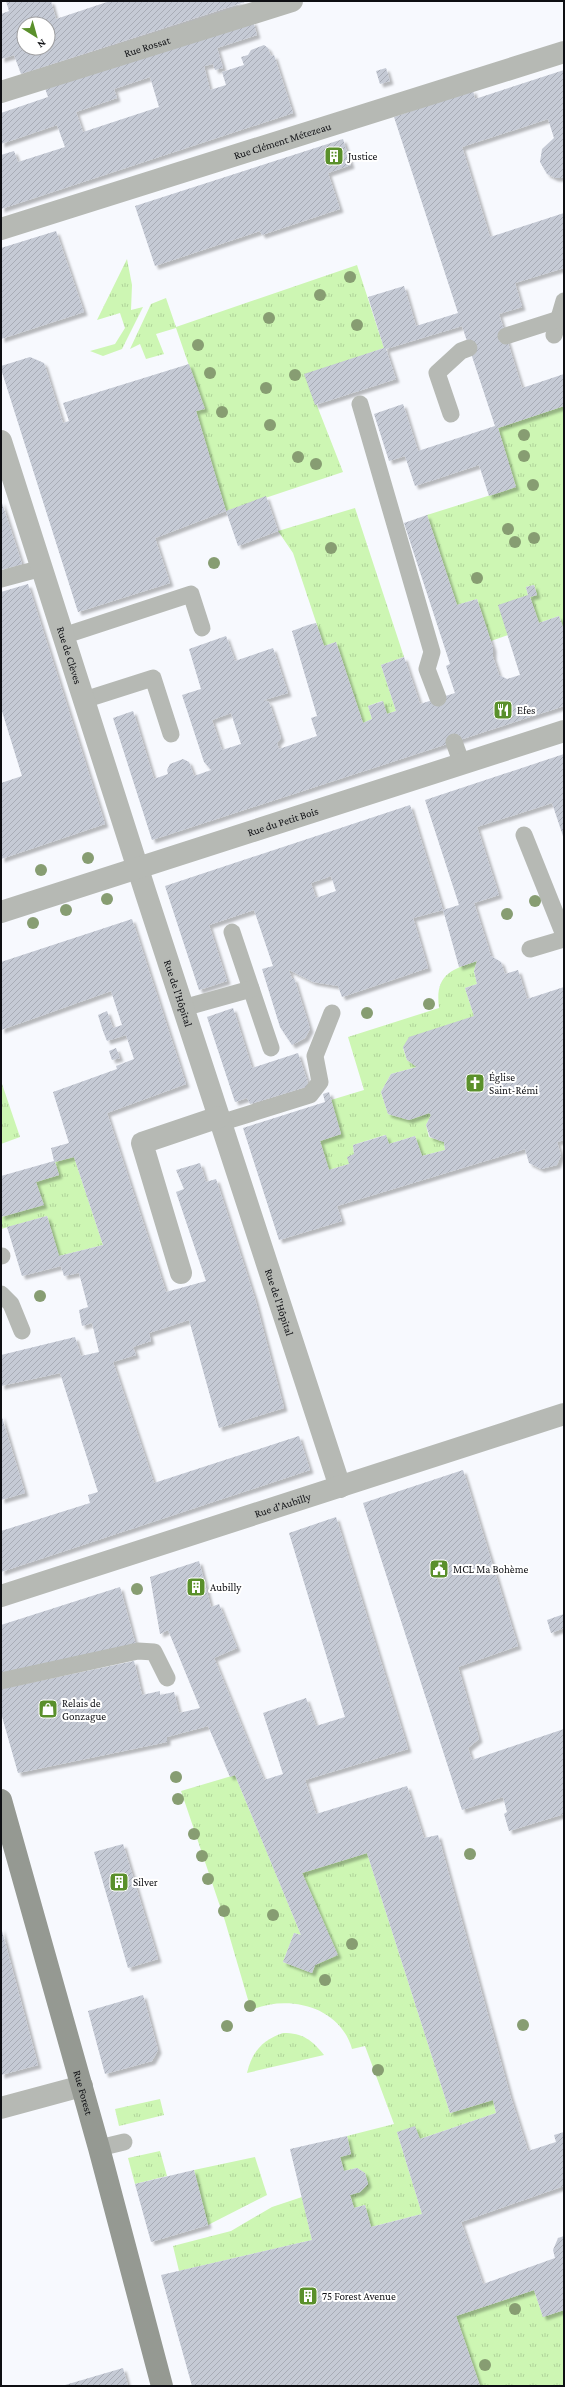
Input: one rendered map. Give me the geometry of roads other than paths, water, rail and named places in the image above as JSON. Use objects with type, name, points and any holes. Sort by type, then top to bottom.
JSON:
[{"type":"main road","name":"Rue Forest","points":[[1,1800],[82,2086],[162,2386]]},
{"type":"street","name":"Rue Rossat","points":[[1,92],[292,1]]},
{"type":"street","name":"Rue Clément Métezeau","points":[[1,229],[564,52]]},
{"type":"street","name":"Rue de Clèves","points":[[1,441],[138,869]]},
{"type":"street","name":"Rue du Petit Bois","points":[[1,912],[564,731]]},
{"type":"street","name":"Rue de l'Hôpital","points":[[138,869],[340,1486]]},
{"type":"street","points":[[181,1273],[142,1143],[220,1120]]},
{"type":"street","name":"Rue d'Aubilly","points":[[1,1596],[564,1414]]},
{"type":"street","points":[[1,2108],[82,2086]]},
{"type":"lane","points":[[506,336],[556,327],[564,301]]},
{"type":"lane","points":[[451,414],[438,373],[460,351],[469,348]]},
{"type":"lane","points":[[360,404],[432,652],[427,669],[438,698]]},
{"type":"lane","points":[[1,579],[42,568]]},
{"type":"lane","points":[[63,636],[191,594],[202,628]]},
{"type":"lane","points":[[84,700],[153,678],[171,734]]},
{"type":"lane","points":[[454,742],[462,764]]},
{"type":"lane","points":[[524,835],[564,935]]},
{"type":"lane","points":[[232,932],[271,1048]]},
{"type":"lane","points":[[530,949],[564,939]]},
{"type":"lane","points":[[183,1008],[251,989]]},
{"type":"lane","points":[[220,1120],[310,1095],[320,1082],[315,1056],[332,1013]]},
{"type":"lane","points":[[1,1294],[11,1304],[22,1331]]},
{"type":"lane","points":[[1,1681],[138,1651],[154,1652],[167,1678]]},
{"type":"lane","points":[[99,2148],[124,2142]]},
{"type":"place","name":"Justice","points":[[334,156]]},
{"type":"place","name":"Efes","points":[[503,710]]},
{"type":"place","name":"Église Saint-Rémi","points":[[475,1083]]},
{"type":"place","name":"MCL Ma Bohème","points":[[439,1569]]},
{"type":"place","name":"Aubilly","points":[[196,1587]]},
{"type":"place","name":"Relais de Gonzague","points":[[48,1709]]},
{"type":"place","name":"Silver","points":[[119,1882]]},
{"type":"place","name":"75 Forest Avenue","points":[[308,2296]]}]
